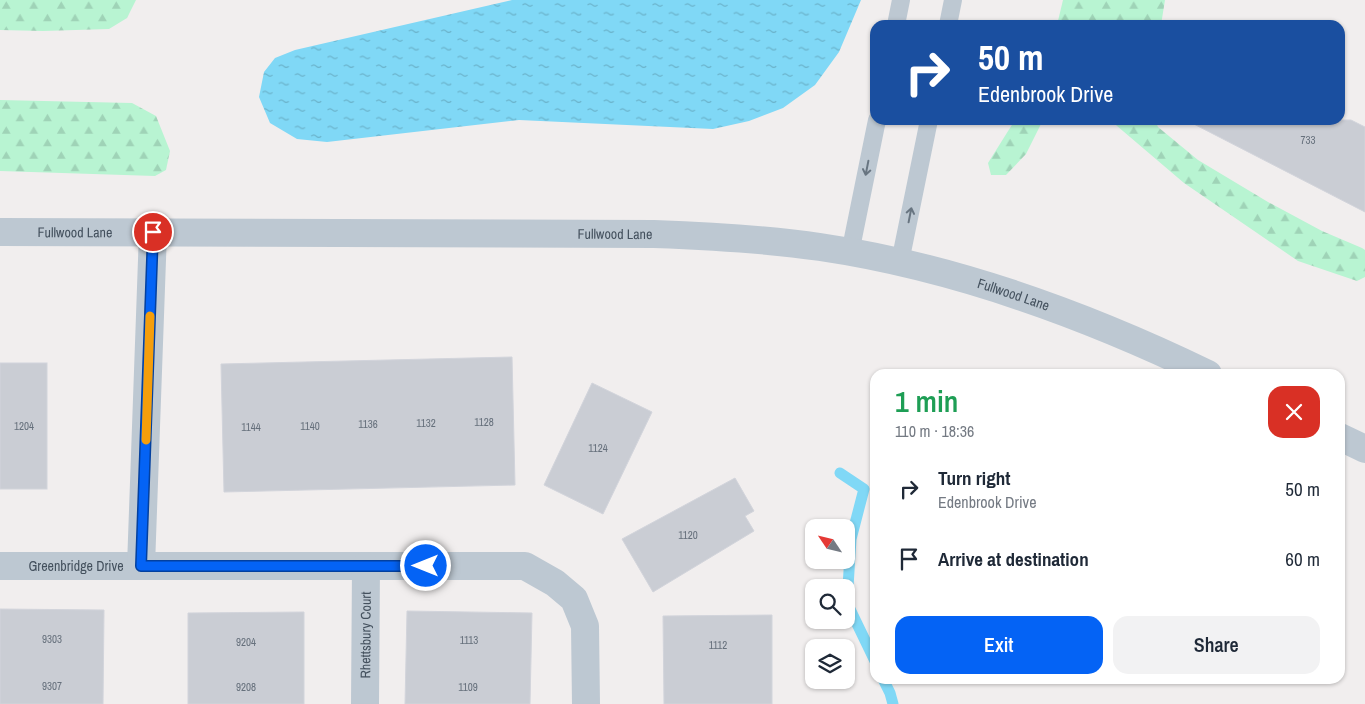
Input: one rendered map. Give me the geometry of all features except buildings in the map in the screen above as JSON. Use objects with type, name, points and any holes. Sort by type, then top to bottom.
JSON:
[{"type":"street","name":"Fullwood Lane","points":[[0,232],[654,234],[731,238],[820,247],[900,262],[974,281],[1068,313],[1145,344],[1198,369]]},
{"type":"street","points":[[141,566],[153,232]]},
{"type":"street","points":[[1345,439],[1365,449]]},
{"type":"street","name":"Greenbridge Drive","points":[[0,566],[525,566],[555,582],[574,599],[585,626],[586,704]]},
{"type":"street","name":"Rhettsbury Court","points":[[365,704],[366,566]]},
{"type":"lane","points":[[897,20],[901,0]]},
{"type":"lane","points":[[949,20],[953,0]]},
{"type":"lane","points":[[850,253],[876,125]]},
{"type":"lane","points":[[900,262],[928,125]]},
{"type":"green space","points":[[0,0],[136,0],[127,18],[109,29],[43,31],[0,30]]},
{"type":"green space","points":[[1063,0],[1165,0],[1162,20],[1058,20]]},
{"type":"green space","points":[[0,100],[132,103],[156,116],[170,151],[166,170],[155,176],[0,171]]},
{"type":"green space","points":[[1012,125],[1040,125],[1026,154],[1006,175],[991,175],[988,163]]},
{"type":"green space","points":[[1116,125],[1157,125],[1198,160],[1268,202],[1322,231],[1362,248],[1365,250],[1365,277],[1357,281],[1298,261],[1184,183]]},
{"type":"water","points":[[512,0],[861,0],[839,52],[815,85],[783,108],[749,121],[713,129],[519,120],[327,142],[297,139],[270,123],[259,97],[264,72],[275,58],[295,50]]},
{"type":"waterway","points":[[840,473],[864,489],[851,539],[847,603],[870,651]]},
{"type":"waterway","points":[[886,684],[893,704]]},
{"type":"slow traffic","points":[[146,440],[150,316]]},
{"type":"route","points":[[153,232],[141,566],[426,566]]}]
